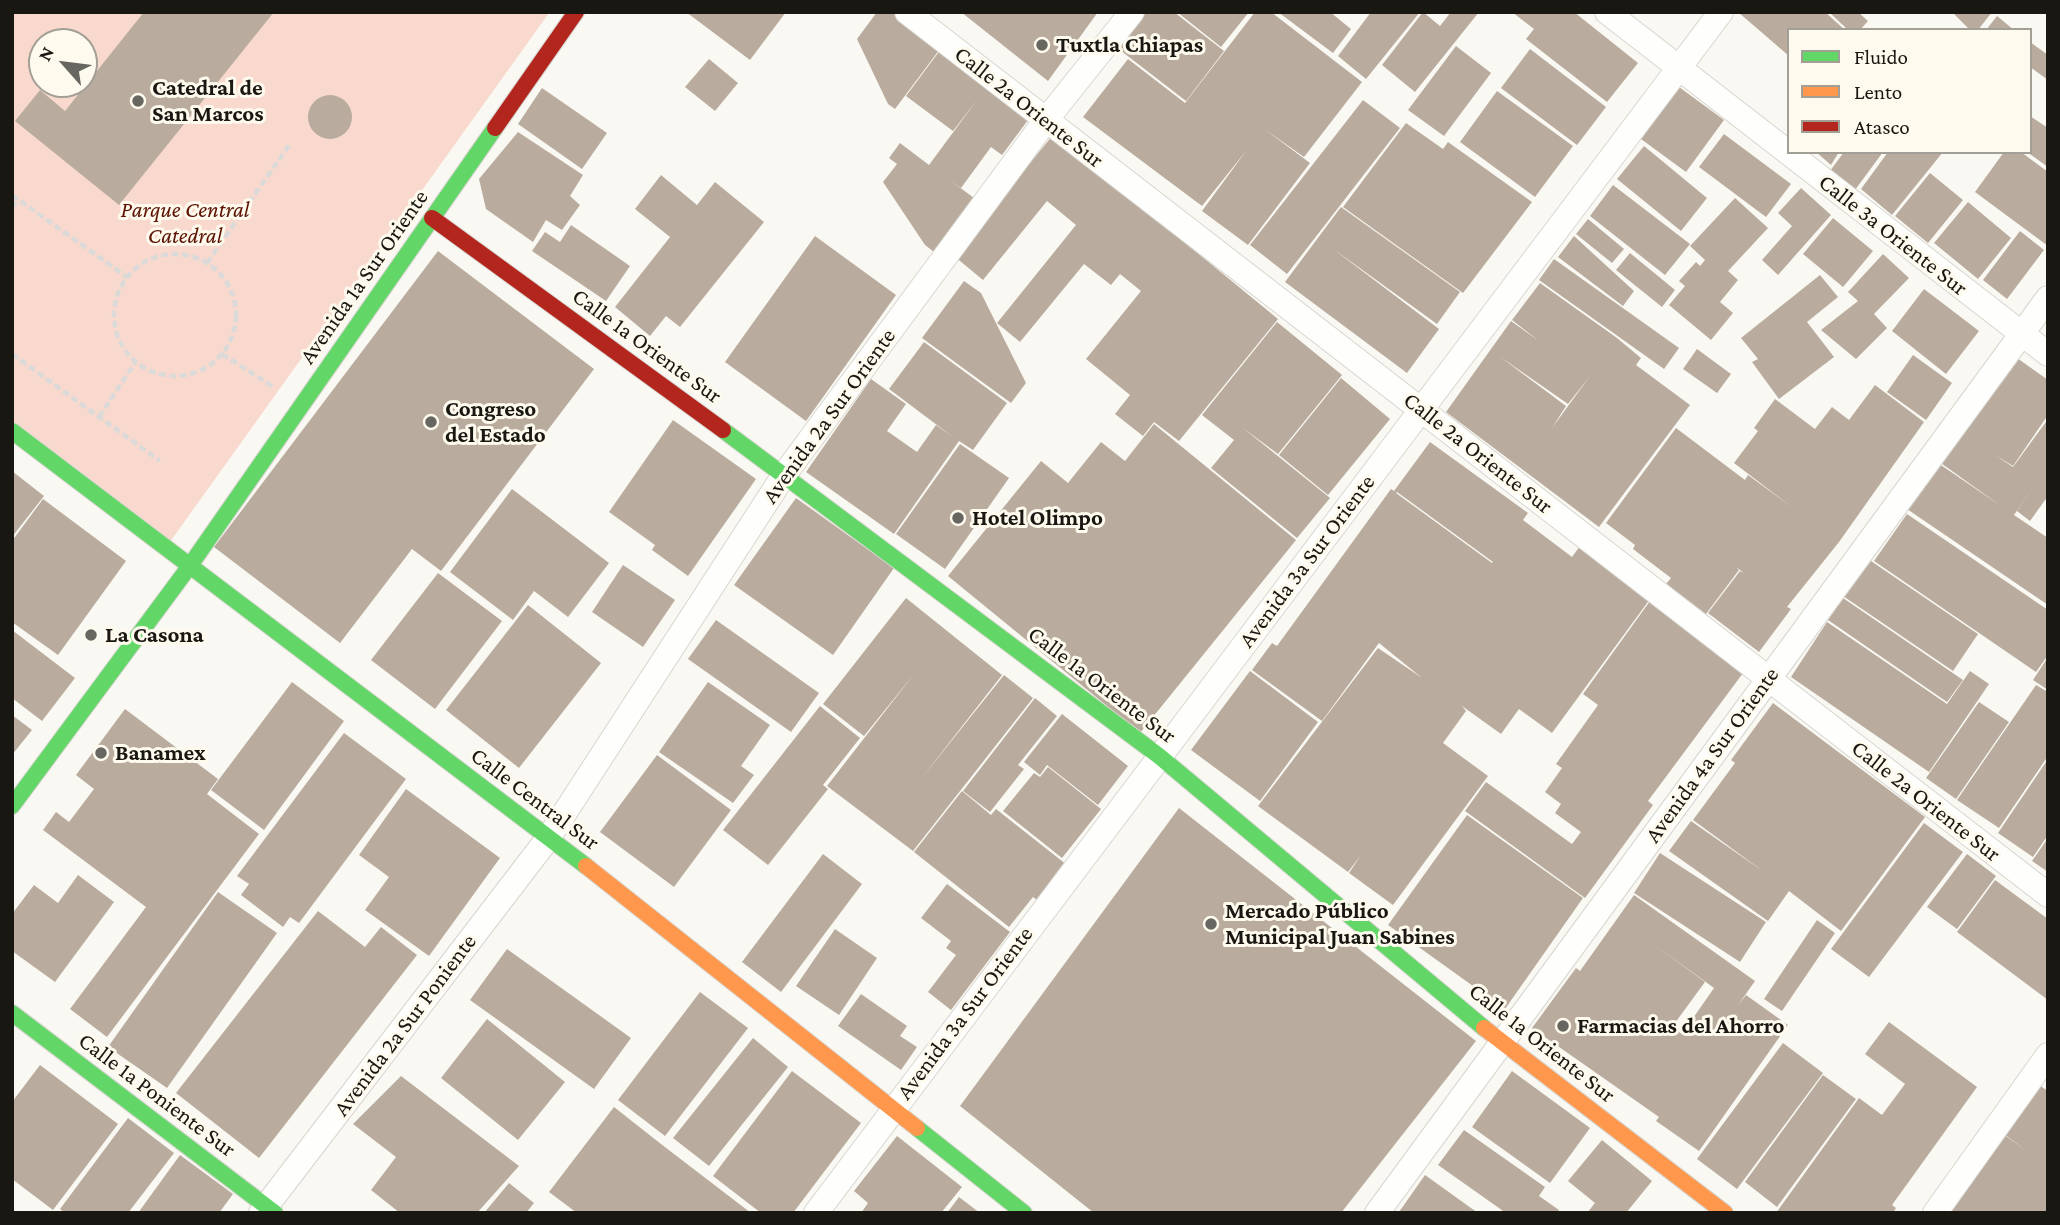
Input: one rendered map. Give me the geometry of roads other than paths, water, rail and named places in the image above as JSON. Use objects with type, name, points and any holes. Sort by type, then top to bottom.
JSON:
[{"type":"street","name":"Avenida 1a Sur Oriente","points":[[12,806],[189,567],[576,12]]},
{"type":"street","name":"Calle 2a Oriente Sur","points":[[907,12],[2048,895]]},
{"type":"street","name":"Avenida 2a Sur Oriente","points":[[549,837],[784,475],[1046,120],[1132,12]]},
{"type":"street","name":"Calle 3a Oriente Sur","points":[[1606,12],[1787,152]]},
{"type":"street","name":"Avenida 3a Sur Oriente","points":[[816,1213],[1721,12]]},
{"type":"street","name":"Calle 3a Oriente Sur","points":[[1789,154],[2048,354]]},
{"type":"street","name":"Calle 1a Oriente Sur","points":[[432,218],[784,475],[1159,756],[1502,1042],[1725,1213]]},
{"type":"street","name":"Avenida 4a Sur Oriente","points":[[1377,1213],[2048,298]]},
{"type":"street","name":"Calle Central Sur","points":[[12,431],[549,837],[1024,1213]]},
{"type":"street","name":"Avenida 2a Sur Poniente","points":[[267,1210],[549,837]]},
{"type":"street","name":"Calle 1a Poniente Sur","points":[[12,1013],[267,1210]]},
{"type":"street","points":[[1935,1213],[2048,1055]]},
{"type":"place","name":"Tuxtla Chiapas","points":[[1042,45]]},
{"type":"place","name":"Catedral de San Marcos","points":[[138,101]]},
{"type":"place","name":"Congreso del Estado","points":[[431,422]]},
{"type":"place","name":"Hotel Olimpo","points":[[958,518]]},
{"type":"place","name":"La Casona","points":[[91,635]]},
{"type":"place","name":"Banamex","points":[[101,753]]},
{"type":"place","name":"Mercado Público Municipal Juan Sabines","points":[[1211,924]]},
{"type":"place","name":"Farmacias del Ahorro","points":[[1563,1026]]},
{"type":"park label","name":"Parque Central Catedral","points":[[185,223]]}]
